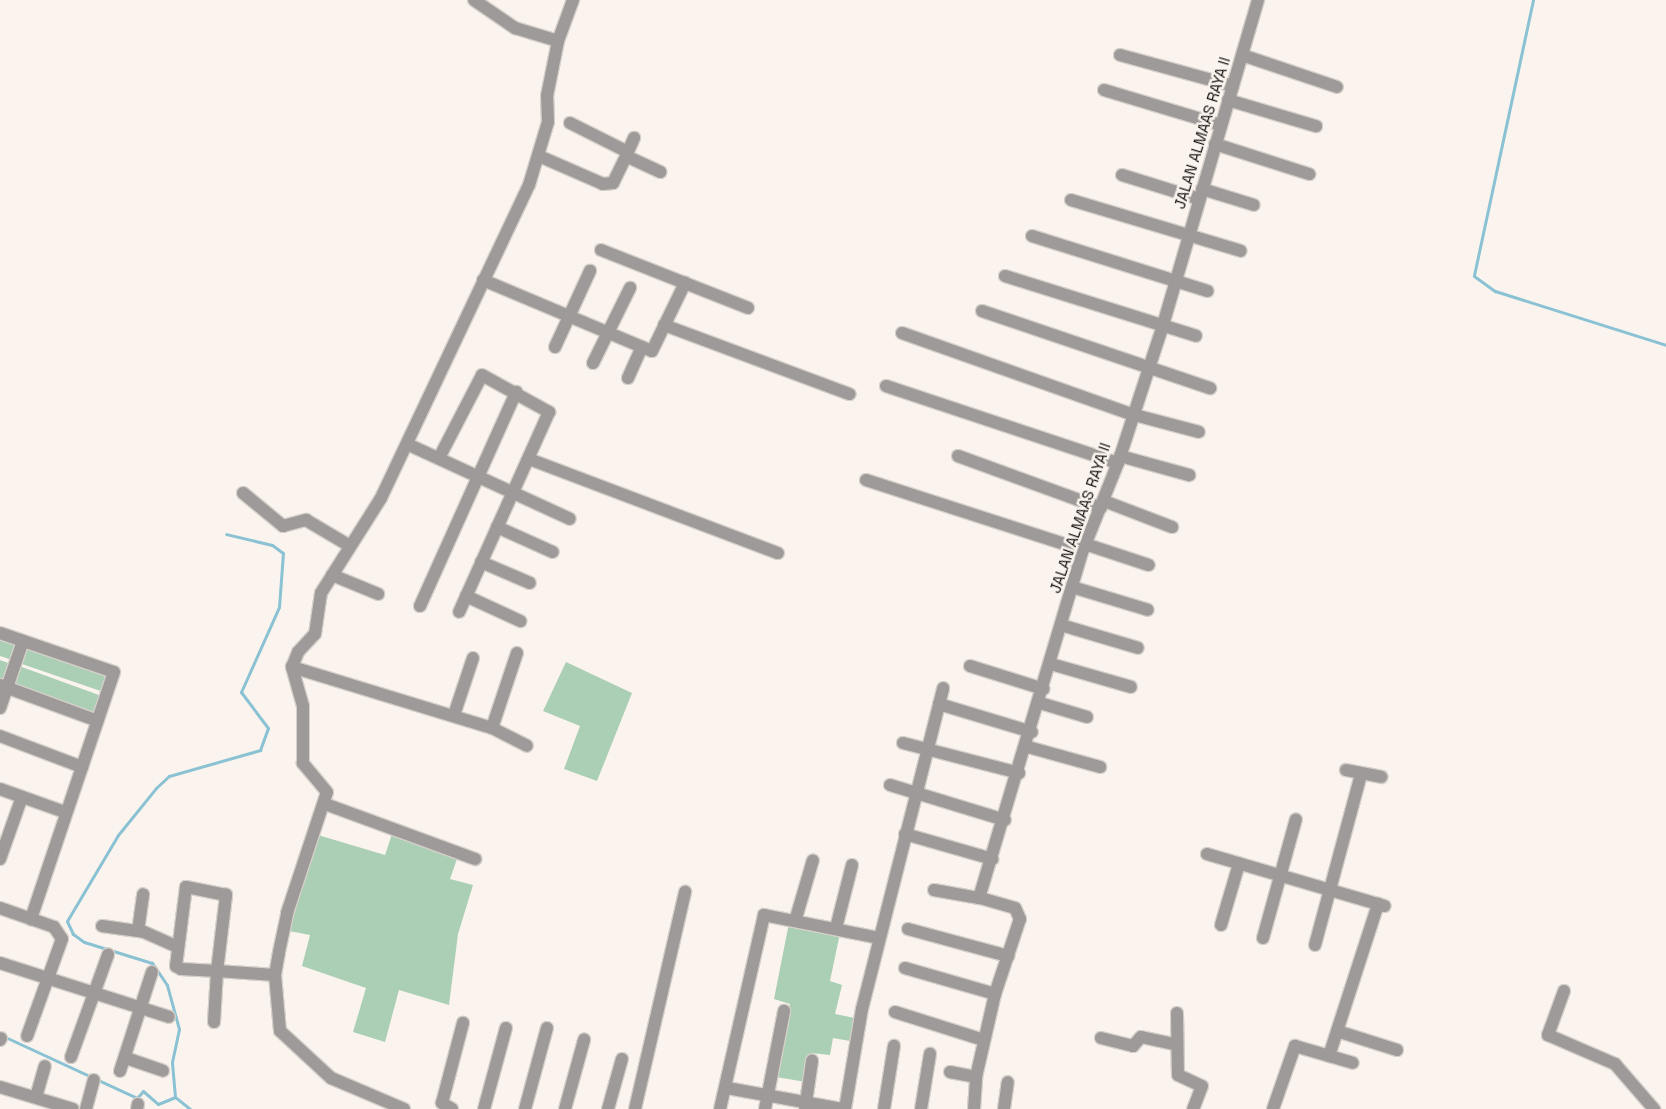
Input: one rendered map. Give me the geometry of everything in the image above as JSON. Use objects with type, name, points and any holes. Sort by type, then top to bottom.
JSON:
[{"type":"street","points":[[474,0],[516,28],[558,41]]},
{"type":"street","points":[[404,1109],[331,1078],[282,1035],[276,975],[287,913],[325,804],[327,792],[303,763],[303,706],[292,667],[298,652],[315,634],[317,605],[332,575],[407,444],[540,156],[558,41],[573,0]]},
{"type":"street","name":"JALAN ALMAAS RAYA II","points":[[979,898],[1028,747],[1084,547],[1103,505],[1119,460],[1131,414],[1163,325],[1174,281],[1258,0]]},
{"type":"street","points":[[1120,54],[1233,86]]},
{"type":"street","points":[[1242,55],[1337,87]]},
{"type":"street","points":[[1104,90],[1221,124]]},
{"type":"street","points":[[1228,100],[1316,126]]},
{"type":"street","points":[[570,123],[660,172]]},
{"type":"street","points":[[540,156],[608,184],[627,154],[634,138]]},
{"type":"street","points":[[1215,144],[1309,174]]},
{"type":"street","points":[[1122,175],[1254,205]]},
{"type":"street","points":[[1071,200],[1188,237],[1241,251]]},
{"type":"street","points":[[1032,236],[1208,291]]},
{"type":"street","points":[[601,250],[748,308]]},
{"type":"street","points":[[555,347],[590,271]]},
{"type":"street","points":[[1005,276],[1196,336]]},
{"type":"street","points":[[483,280],[652,351],[685,283]]},
{"type":"street","points":[[593,363],[630,288]]},
{"type":"street","points":[[982,311],[1147,369],[1210,388]]},
{"type":"street","points":[[664,325],[850,394]]},
{"type":"street","points":[[902,333],[1131,414],[1199,432]]},
{"type":"street","points":[[628,378],[642,347]]},
{"type":"street","points":[[440,458],[478,378],[488,376],[549,412],[459,612]]},
{"type":"street","points":[[886,386],[1119,460],[1189,475]]},
{"type":"street","points":[[420,606],[477,475],[516,392]]},
{"type":"street","points":[[407,444],[570,518]]},
{"type":"street","points":[[958,456],[1172,527]]},
{"type":"street","points":[[528,459],[778,553]]},
{"type":"street","points":[[866,480],[1149,565]]},
{"type":"street","points":[[243,493],[284,526],[306,520],[350,546]]},
{"type":"street","points":[[497,527],[553,552]]},
{"type":"street","points":[[481,562],[530,583]]},
{"type":"street","points":[[332,575],[378,594]]},
{"type":"street","points":[[1072,586],[1148,610]]},
{"type":"street","points":[[466,596],[520,621]]},
{"type":"street","points":[[1061,625],[1138,648]]},
{"type":"street","points":[[0,633],[114,672],[65,812],[31,919]]},
{"type":"street","points":[[0,708],[3,686],[23,641]]},
{"type":"street","points":[[492,728],[517,654]]},
{"type":"street","points":[[454,715],[473,658]]},
{"type":"street","points":[[1051,664],[1131,687]]},
{"type":"street","points":[[970,666],[1044,689]]},
{"type":"street","points":[[292,667],[454,715],[492,728],[527,746]]},
{"type":"street","points":[[3,686],[98,721]]},
{"type":"street","points":[[727,1088],[766,1103],[844,1109],[880,938],[914,791],[943,688]]},
{"type":"street","points":[[1040,703],[1087,717]]},
{"type":"street","points":[[939,704],[1032,732]]},
{"type":"street","points":[[0,736],[82,767]]},
{"type":"street","points":[[904,743],[1020,773]]},
{"type":"street","points":[[1028,747],[1100,767]]},
{"type":"street","points":[[1346,770],[1361,775],[1380,777]]},
{"type":"street","points":[[1314,945],[1361,775]]},
{"type":"street","points":[[890,785],[1005,820]]},
{"type":"street","points":[[0,789],[65,812]]},
{"type":"street","points":[[0,859],[22,797]]},
{"type":"street","points":[[325,804],[475,859]]},
{"type":"street","points":[[1263,938],[1296,819]]},
{"type":"street","points":[[905,834],[992,859]]},
{"type":"street","points":[[1207,854],[1381,905],[1329,1056]]},
{"type":"street","points":[[796,918],[813,860]]},
{"type":"street","points":[[1221,925],[1239,864]]},
{"type":"street","points":[[836,928],[852,865]]},
{"type":"street","points":[[214,1022],[217,971],[225,893],[186,887],[176,946],[176,966],[217,971],[276,975]]},
{"type":"street","points":[[934,890],[979,898],[1020,912],[995,994],[984,1040],[976,1077],[974,1109]]},
{"type":"street","points":[[635,1109],[685,892]]},
{"type":"street","points":[[138,931],[143,894]]},
{"type":"street","points":[[0,908],[54,927],[61,938],[27,1036]]},
{"type":"street","points":[[720,1109],[727,1088],[762,918],[796,918],[880,938]]},
{"type":"street","points":[[102,926],[138,931],[176,946]]},
{"type":"street","points":[[908,929],[1008,956]]},
{"type":"street","points":[[70,1057],[95,994],[108,954]]},
{"type":"street","points":[[0,964],[169,1017]]},
{"type":"street","points":[[905,968],[995,994]]},
{"type":"street","points":[[120,1071],[126,1058],[152,972]]},
{"type":"street","points":[[1564,991],[1548,1035],[1615,1064],[1654,1109]]},
{"type":"street","points":[[766,1103],[784,1011]]},
{"type":"street","points":[[895,1012],[984,1040]]},
{"type":"street","points":[[1177,1013],[1174,1044],[1178,1075],[1202,1086],[1193,1109]]},
{"type":"street","points":[[452,1109],[442,1103],[463,1023]]},
{"type":"street","points":[[484,1109],[506,1028]]},
{"type":"street","points":[[525,1109],[547,1028]]},
{"type":"street","points":[[1337,1032],[1397,1050]]},
{"type":"street","points":[[1101,1038],[1133,1046],[1141,1037],[1174,1044]]},
{"type":"street","points":[[565,1109],[584,1040]]},
{"type":"street","points":[[884,1109],[894,1046]]},
{"type":"street","points":[[1273,1109],[1295,1046],[1353,1063]]},
{"type":"street","points":[[920,1109],[930,1054]]},
{"type":"street","points":[[126,1058],[163,1071]]},
{"type":"street","points":[[608,1109],[622,1059]]},
{"type":"street","points":[[806,1107],[812,1061]]},
{"type":"street","points":[[36,1097],[45,1066]]},
{"type":"street","points":[[950,1072],[976,1077]]},
{"type":"street","points":[[86,1109],[94,1080]]},
{"type":"street","points":[[1004,1109],[1008,1082]]},
{"type":"street","points":[[0,1087],[73,1109]]},
{"type":"green space","points":[[0,637],[18,643],[12,660],[0,656]]},
{"type":"green space","points":[[25,646],[110,675],[104,692],[19,663]]},
{"type":"green space","points":[[0,660],[11,664],[5,681],[0,680]]},
{"type":"green space","points":[[566,662],[632,693],[597,781],[564,769],[580,726],[543,711]]},
{"type":"green space","points":[[19,666],[102,696],[96,713],[13,683]]},
{"type":"green space","points":[[392,834],[458,856],[450,879],[473,885],[458,934],[449,1005],[399,990],[385,1042],[353,1032],[366,988],[302,966],[310,935],[289,931],[318,835],[385,855]]},
{"type":"green space","points":[[789,923],[840,933],[830,981],[842,985],[835,1014],[855,1018],[850,1041],[833,1038],[830,1055],[811,1053],[806,1082],[776,1077],[790,1004],[774,999]]},
{"type":"waterway","points":[[1533,0],[1474,276],[1495,291],[1666,345]]},
{"type":"waterway","points":[[190,1109],[175,1097],[172,1062],[179,1029],[167,985],[152,963],[84,942],[73,934],[67,921],[118,835],[156,788],[169,776],[260,750],[268,728],[241,692],[279,607],[283,553],[272,545],[226,534]]},
{"type":"waterway","points":[[3,1036],[137,1098],[143,1091],[158,1104],[175,1097]]}]
